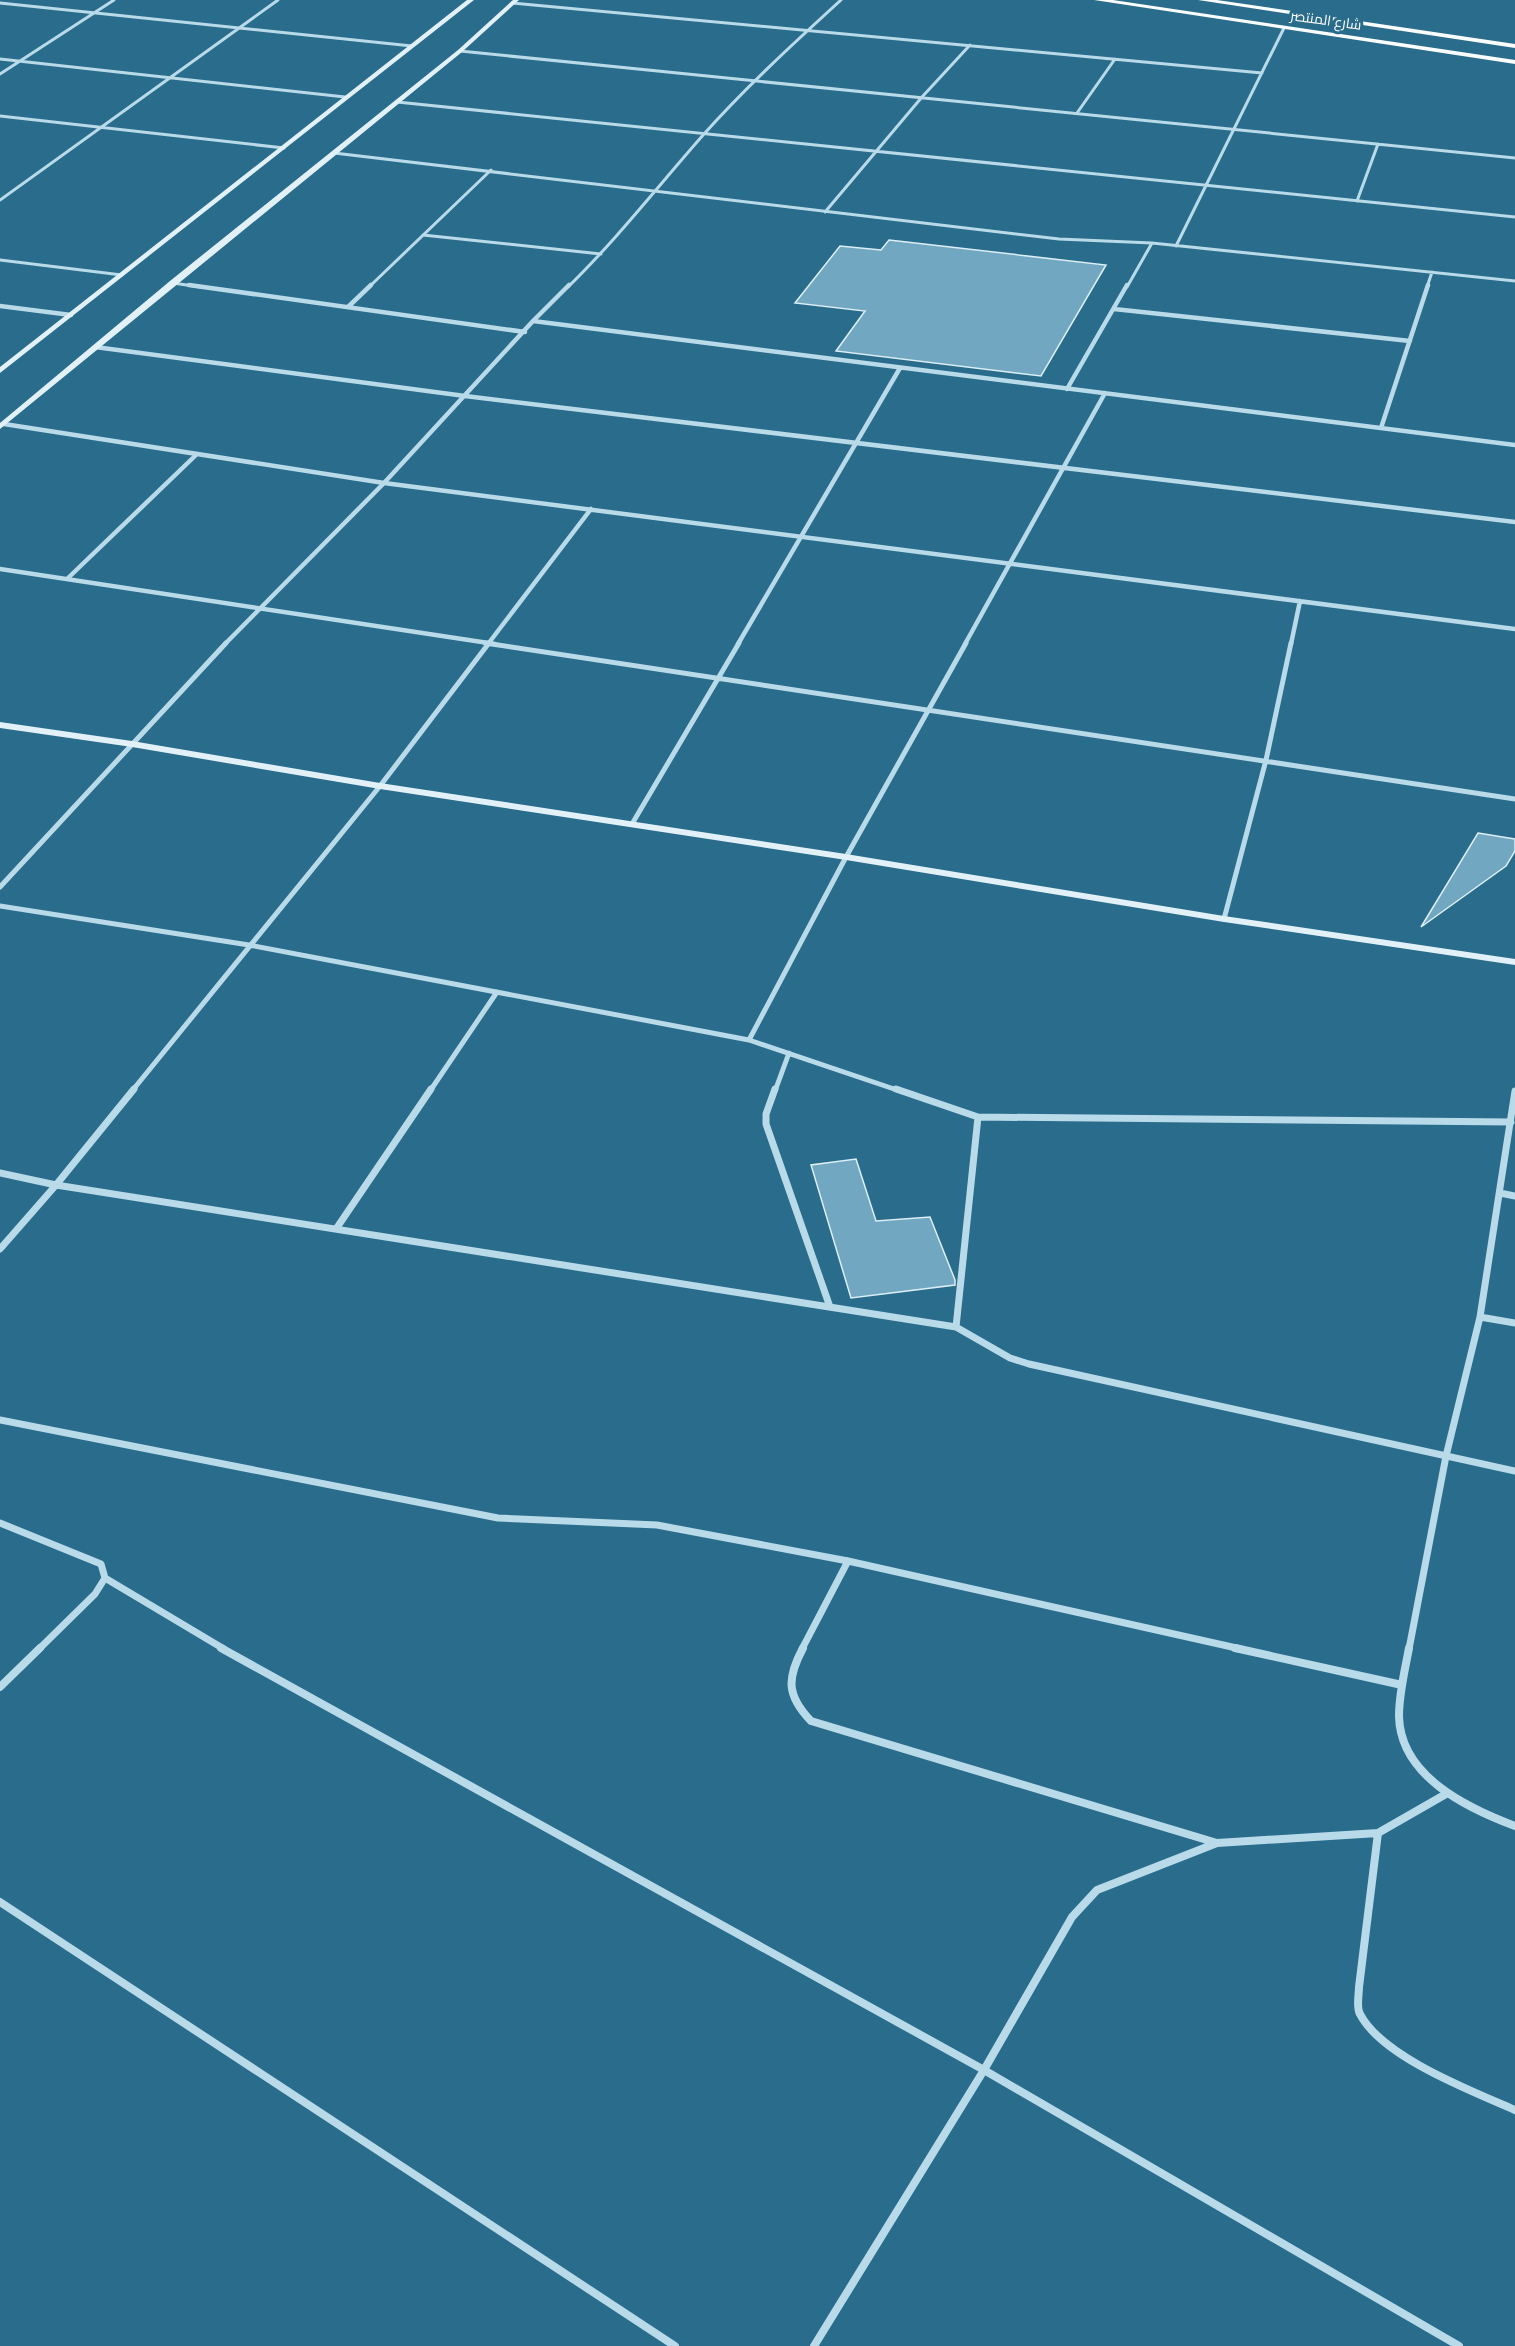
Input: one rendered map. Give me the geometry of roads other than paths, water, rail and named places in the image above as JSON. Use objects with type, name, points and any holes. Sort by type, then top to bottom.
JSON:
[{"type":"main road","points":[[0,371],[471,0]]},
{"type":"main road","name":"شارع المنتصر","points":[[1098,0],[1515,62]]},
{"type":"main road","name":"شارع المنتصر","points":[[1202,0],[1515,46]]},
{"type":"main road","points":[[2,425],[173,283],[460,51],[514,2]]},
{"type":"main road","points":[[0,724],[1224,919],[1515,962]]},
{"type":"street","points":[[0,74],[114,0]]},
{"type":"street","points":[[0,200],[278,0]]},
{"type":"street","points":[[0,887],[258,608],[384,483],[533,321],[602,254],[705,133],[755,80],[841,0]]},
{"type":"street","points":[[514,2],[1262,73]]},
{"type":"street","points":[[0,3],[412,46]]},
{"type":"street","points":[[1176,246],[1284,28]]},
{"type":"street","points":[[825,212],[970,45]]},
{"type":"street","points":[[460,51],[1515,158]]},
{"type":"street","points":[[0,59],[345,97]]},
{"type":"street","points":[[1077,113],[1115,59]]},
{"type":"street","points":[[397,102],[1515,217]]},
{"type":"street","points":[[0,116],[284,147]]},
{"type":"street","points":[[1357,201],[1378,144]]},
{"type":"street","points":[[334,153],[1059,239],[1152,243],[1515,281]]},
{"type":"street","points":[[348,307],[492,171]]},
{"type":"street","points":[[423,236],[602,254]]},
{"type":"street","points":[[1067,389],[1152,243]]},
{"type":"street","points":[[0,260],[122,275]]},
{"type":"street","points":[[1381,428],[1432,272]]},
{"type":"street","points":[[173,283],[525,332]]},
{"type":"street","points":[[0,306],[71,315]]},
{"type":"street","points":[[1114,309],[1410,341]]},
{"type":"street","points":[[533,321],[1515,445]]},
{"type":"street","points":[[95,347],[465,396],[1515,522]]},
{"type":"street","points":[[632,824],[900,368]]},
{"type":"street","points":[[749,1040],[846,857],[1105,393]]},
{"type":"street","points":[[2,425],[384,483],[1515,629]]},
{"type":"street","points":[[68,579],[197,454]]},
{"type":"street","points":[[0,1249],[57,1185],[380,786],[591,509]]},
{"type":"street","points":[[0,569],[1515,799]]},
{"type":"street","points":[[1224,919],[1266,760],[1300,602]]},
{"type":"street","points":[[0,906],[249,945],[749,1040],[978,1117],[1511,1122]]},
{"type":"street","points":[[336,1229],[496,992]]},
{"type":"street","points":[[789,1053],[766,1114],[766,1124],[830,1307]]},
{"type":"street","points":[[1515,1091],[1480,1317],[1446,1456],[1402,1685],[1399,1719],[1409,1753],[1446,1794],[1488,1817],[1515,1826]]},
{"type":"street","points":[[956,1327],[978,1117]]},
{"type":"street","points":[[0,1173],[57,1185],[956,1327],[1010,1358],[1029,1364],[1515,1471]]},
{"type":"street","points":[[1500,1193],[1515,1196]]},
{"type":"street","points":[[1480,1317],[1515,1323]]},
{"type":"street","points":[[0,1420],[498,1518],[657,1525],[848,1561],[1402,1685]]},
{"type":"street","points":[[0,1523],[101,1564],[105,1578],[177,1623],[984,2070],[1459,2346]]},
{"type":"street","points":[[848,1561],[793,1667],[790,1682],[796,1706],[811,1721],[1218,1843]]},
{"type":"street","points":[[0,1687],[95,1594],[105,1578]]},
{"type":"street","points":[[814,2346],[984,2070],[1072,1917],[1097,1890],[1218,1843],[1378,1833],[1446,1794]]},
{"type":"street","points":[[1378,1833],[1359,1986],[1359,2012],[1375,2035],[1394,2048],[1436,2073],[1515,2110]]},
{"type":"street","points":[[0,1902],[675,2346]]}]
